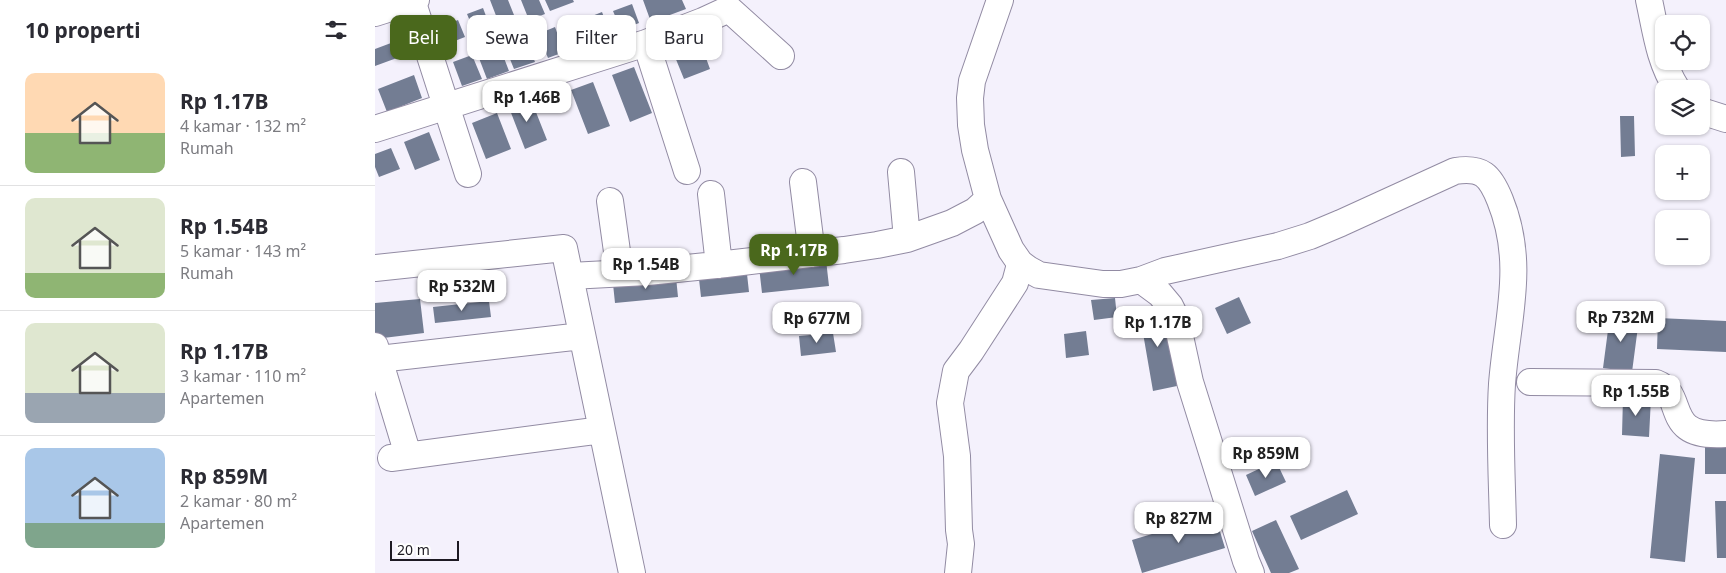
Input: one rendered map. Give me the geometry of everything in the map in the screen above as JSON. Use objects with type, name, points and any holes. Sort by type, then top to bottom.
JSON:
[{"type":"street","points":[[375,13],[413,0],[468,174]]},
{"type":"street","points":[[1000,0],[972,82],[970,98],[971,126],[975,150],[988,199],[1011,250],[1024,266],[1039,274],[1103,284],[1121,284],[1141,280],[1165,271],[1278,246],[1310,236],[1455,171],[1473,169],[1485,175],[1497,192],[1506,214],[1514,251],[1514,284],[1502,385],[1503,525]]},
{"type":"street","points":[[1649,0],[1660,53],[1671,80]]},
{"type":"street","points":[[375,129],[645,43],[703,21],[725,4],[781,56]]},
{"type":"street","points":[[645,43],[687,171]]},
{"type":"street","points":[[1710,114],[1726,119]]},
{"type":"street","points":[[901,172],[907,239]]},
{"type":"street","points":[[803,182],[812,254]]},
{"type":"street","points":[[711,194],[719,265]]},
{"type":"street","points":[[570,276],[719,265],[844,250],[907,239],[952,223],[975,212],[988,199]]},
{"type":"street","points":[[610,200],[620,273]]},
{"type":"street","points":[[375,268],[565,248],[632,573]]},
{"type":"street","points":[[958,573],[961,544],[957,456],[950,403],[955,371],[971,351],[1015,283],[1019,268],[1024,266]]},
{"type":"street","points":[[1141,280],[1160,294],[1170,306],[1176,318],[1190,382],[1251,573]]},
{"type":"street","points":[[582,336],[377,352],[399,457],[603,430]]},
{"type":"street","points":[[1530,382],[1656,382],[1667,390],[1680,419],[1687,427],[1704,434],[1726,434]]},
{"type":"building","points":[[490,0],[508,0],[514,15],[496,15]]},
{"type":"building","points":[[521,0],[539,0],[545,14],[527,15]]},
{"type":"building","points":[[545,0],[573,0],[574,2],[550,11]]},
{"type":"building","points":[[643,0],[682,0],[686,9],[670,15],[648,15]]},
{"type":"building","points":[[632,4],[639,23],[636,24],[636,15],[615,15],[613,11]]},
{"type":"building","points":[[483,8],[486,15],[467,15]]},
{"type":"building","points":[[457,20],[465,37],[457,40]]},
{"type":"building","points":[[555,27],[557,33],[557,55],[548,58],[547,56],[547,30]]},
{"type":"building","points":[[390,43],[391,60],[375,66],[375,49]]},
{"type":"building","points":[[467,57],[467,60],[474,60],[482,79],[462,86],[453,62]]},
{"type":"building","points":[[480,60],[505,60],[509,71],[487,79]]},
{"type":"building","points":[[510,60],[534,60],[535,62],[514,69]]},
{"type":"building","points":[[676,60],[707,60],[710,69],[684,79]]},
{"type":"building","points":[[634,67],[652,113],[630,122],[612,75]]},
{"type":"building","points":[[414,75],[422,98],[387,112],[378,89]]},
{"type":"building","points":[[593,82],[610,126],[588,134],[571,90]]},
{"type":"building","points":[[530,97],[547,140],[525,149],[508,105]]},
{"type":"building","points":[[497,113],[511,149],[486,159],[472,123]]},
{"type":"building","points":[[1620,116],[1634,116],[1635,156],[1621,157]]},
{"type":"building","points":[[429,132],[440,160],[415,170],[404,142]]},
{"type":"building","points":[[391,148],[400,169],[379,177],[375,167],[375,154]]},
{"type":"building","points":[[826,260],[829,286],[762,293],[759,267]]},
{"type":"building","points":[[746,265],[749,292],[701,297],[698,270]]},
{"type":"building","points":[[676,277],[678,297],[615,303],[613,284]]},
{"type":"building","points":[[1239,297],[1251,323],[1227,334],[1215,308]]},
{"type":"building","points":[[1115,298],[1117,317],[1094,320],[1091,300]]},
{"type":"building","points":[[420,299],[424,333],[375,339],[375,303]]},
{"type":"building","points":[[489,301],[491,317],[435,323],[433,307]]},
{"type":"building","points":[[1163,306],[1177,386],[1153,391],[1139,310]]},
{"type":"building","points":[[1610,315],[1639,319],[1632,372],[1603,368]]},
{"type":"building","points":[[1658,318],[1726,321],[1726,352],[1657,349]]},
{"type":"building","points":[[1086,331],[1089,355],[1066,358],[1064,334]]},
{"type":"building","points":[[833,333],[836,352],[801,356],[799,336]]},
{"type":"building","points":[[1623,397],[1651,398],[1649,437],[1622,435]]},
{"type":"building","points":[[1705,437],[1726,438],[1726,474],[1705,474]]},
{"type":"building","points":[[1660,454],[1695,458],[1685,562],[1650,558]]},
{"type":"building","points":[[1276,461],[1286,482],[1255,496],[1246,475]]},
{"type":"building","points":[[1347,490],[1358,514],[1301,540],[1290,516]]},
{"type":"building","points":[[1715,501],[1726,501],[1726,558],[1717,558]]},
{"type":"building","points":[[1215,515],[1225,548],[1142,573],[1132,540]]},
{"type":"building","points":[[1276,520],[1299,569],[1289,573],[1271,573],[1252,531]]}]
